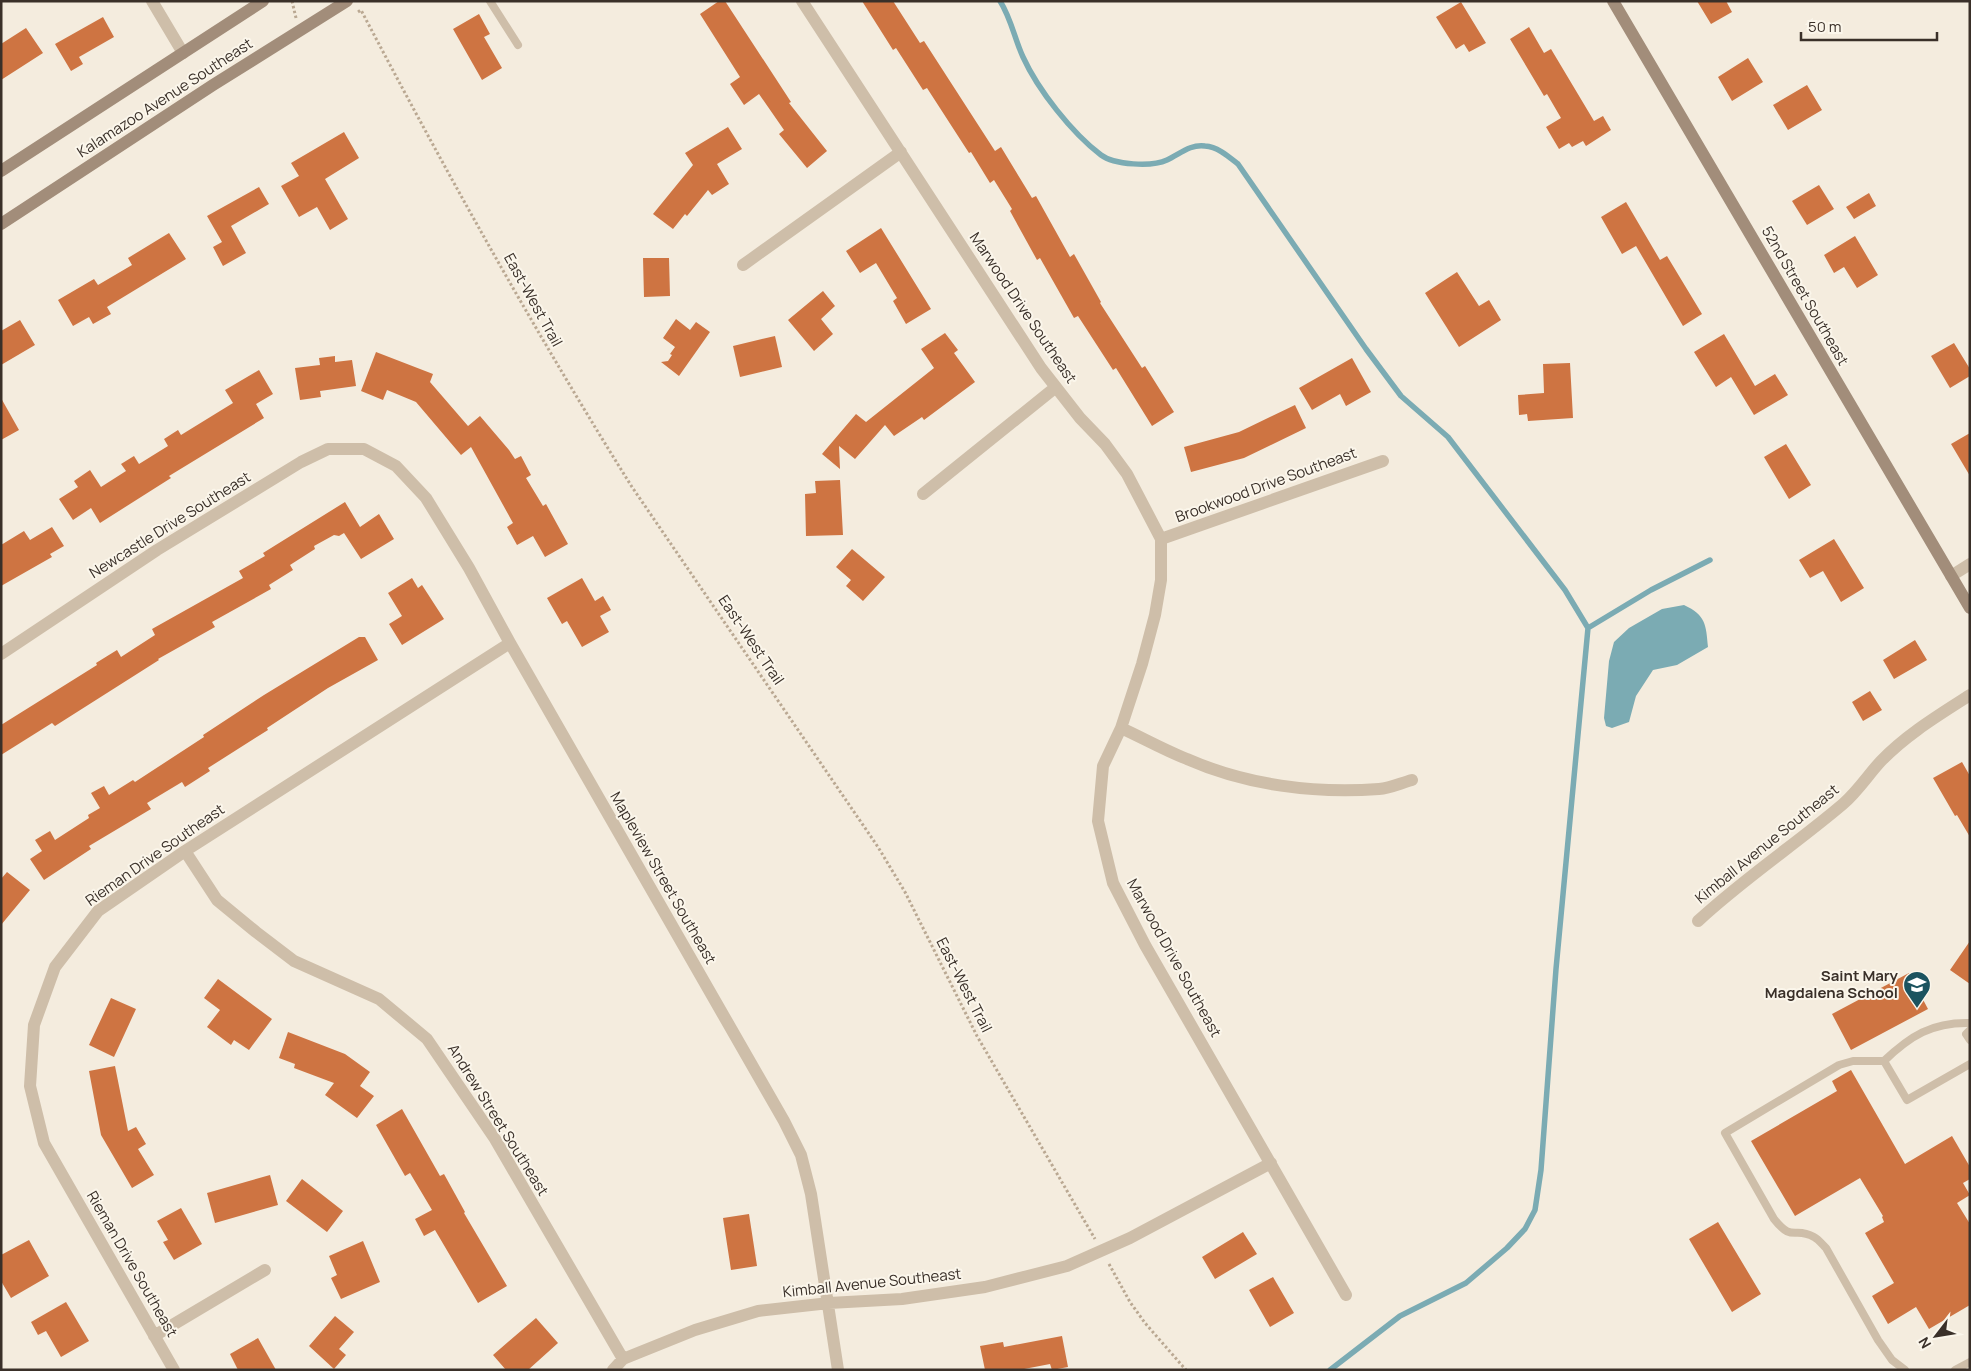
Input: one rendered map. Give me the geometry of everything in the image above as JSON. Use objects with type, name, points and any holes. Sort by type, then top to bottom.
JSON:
[{"type":"main road","name":"Kalamazoo Avenue Southeast","points":[[1,171],[263,1]]},
{"type":"main road","name":"52nd Street Southeast","points":[[1613,1],[1970,608]]},
{"type":"main road","name":"Kalamazoo Avenue Southeast","points":[[1,224],[212,85],[299,32],[340,3]]},
{"type":"street","points":[[152,1],[183,53]]},
{"type":"street","name":"Marwood Drive Southeast","points":[[802,1],[1041,368],[1080,418],[1105,444],[1127,474],[1161,540],[1161,580],[1155,615],[1142,664],[1121,728],[1103,766],[1098,821],[1113,883],[1145,945],[1346,1295]]},
{"type":"street","points":[[743,265],[900,152]]},
{"type":"street","points":[[923,494],[1056,387]]},
{"type":"street","name":"Newcastle Drive Southeast","points":[[1,654],[157,550],[301,462],[328,449],[364,449]]},
{"type":"street","name":"Mapleview Street Southeast","points":[[364,449],[396,466],[426,498],[469,568],[784,1121],[801,1155],[810,1194],[838,1370]]},
{"type":"street","name":"Brookwood Drive Southeast","points":[[1161,540],[1383,461]]},
{"type":"street","points":[[1951,576],[1970,564]]},
{"type":"street","name":"Rieman Drive Southeast","points":[[174,1370],[44,1144],[30,1086],[34,1025],[54,967],[98,911],[185,851],[510,643]]},
{"type":"street","name":"Kimball Avenue Southeast","points":[[1698,921],[1721,900],[1808,833],[1847,800],[1882,761],[1925,723],[1970,695]]},
{"type":"street","points":[[1121,728],[1188,760],[1272,784],[1313,789],[1381,789],[1412,780]]},
{"type":"street","name":"Andrew Street Southeast","points":[[185,851],[217,900],[256,932],[294,961],[379,999],[427,1039],[495,1139],[623,1359]]},
{"type":"street","name":"Kimball Avenue Southeast","points":[[613,1370],[623,1359],[695,1330],[758,1311],[829,1304],[902,1300],[985,1287],[1067,1266],[1130,1238],[1271,1163]]},
{"type":"street","points":[[154,1336],[265,1270]]},
{"type":"lane","points":[[490,1],[518,45]]},
{"type":"lane","points":[[1905,1370],[1892,1360],[1878,1340],[1826,1248],[1815,1237],[1804,1233],[1790,1234],[1783,1230],[1774,1219],[1725,1132],[1839,1065],[1853,1061],[1884,1061],[1902,1044],[1926,1030],[1941,1025],[1970,1023]]},
{"type":"lane","points":[[1970,1030],[1966,1034],[1970,1040]]},
{"type":"lane","points":[[1884,1061],[1907,1100],[1970,1064]]},
{"type":"lane","points":[[1956,1370],[1970,1362]]},
{"type":"path","points":[[292,1],[299,32]]},
{"type":"path","name":"East-West Trail","points":[[354,15],[361,10],[401,87],[552,355],[632,487],[878,847],[905,892],[977,1036],[1135,1309],[1186,1370]]},
{"type":"water","points":[[1684,605],[1697,613],[1704,622],[1708,647],[1677,665],[1653,670],[1636,696],[1629,722],[1612,728],[1606,726],[1604,718],[1609,661],[1614,642],[1629,628],[1662,609]]},
{"type":"building","points":[[719,1],[725,1],[791,102],[789,103],[827,151],[807,168],[779,134],[784,130],[759,94],[744,105],[730,84],[740,77],[700,14]]},
{"type":"building","points":[[862,1],[893,1],[920,43],[924,41],[995,151],[1001,147],[1032,198],[1036,196],[1070,257],[1074,254],[1100,303],[1142,368],[1145,366],[1174,412],[1152,426],[1116,368],[1113,370],[1078,316],[1074,318],[1040,258],[1037,260],[1010,211],[1012,209],[994,180],[990,183],[927,88],[923,90],[896,48],[893,50]]},
{"type":"building","points":[[1697,1],[1726,1],[1732,12],[1711,24]]},
{"type":"building","points":[[1461,2],[1486,43],[1469,52],[1464,44],[1456,49],[1436,17]]},
{"type":"building","points":[[479,14],[490,34],[484,37],[502,68],[482,80],[453,29]]},
{"type":"building","points":[[103,17],[114,37],[79,57],[83,64],[71,71],[55,44]]},
{"type":"building","points":[[1529,27],[1544,53],[1551,49],[1594,121],[1603,116],[1611,130],[1586,146],[1583,141],[1572,147],[1569,143],[1559,149],[1546,127],[1561,118],[1547,94],[1544,96],[1510,39]]},
{"type":"building","points":[[26,28],[43,53],[1,80],[1,44]]},
{"type":"building","points":[[1748,58],[1763,82],[1732,101],[1718,77]]},
{"type":"building","points":[[1807,85],[1822,110],[1788,130],[1773,105]]},
{"type":"building","points":[[728,127],[742,149],[717,164],[729,184],[712,195],[708,190],[687,216],[685,214],[673,229],[653,214],[693,165],[685,153]]},
{"type":"building","points":[[344,132],[359,158],[325,179],[348,219],[330,230],[317,207],[299,217],[281,186],[299,176],[291,163]]},
{"type":"building","points":[[1819,185],[1834,209],[1807,225],[1792,201]]},
{"type":"building","points":[[259,187],[269,204],[231,226],[246,253],[223,266],[213,247],[222,242],[207,216]]},
{"type":"building","points":[[1869,193],[1876,206],[1854,219],[1846,207]]},
{"type":"building","points":[[1626,202],[1660,260],[1667,256],[1702,314],[1683,326],[1636,246],[1622,254],[1601,217]]},
{"type":"building","points":[[881,228],[931,309],[906,324],[893,301],[897,298],[876,263],[860,273],[846,251]]},
{"type":"building","points":[[169,233],[186,259],[107,307],[111,314],[93,324],[89,317],[73,326],[58,300],[94,279],[98,285],[132,265],[128,258]]},
{"type":"building","points":[[1855,236],[1878,275],[1857,288],[1844,267],[1834,273],[1824,255]]},
{"type":"building","points":[[643,258],[669,258],[670,296],[644,297]]},
{"type":"building","points":[[1457,272],[1479,306],[1489,300],[1501,320],[1459,347],[1425,293]]},
{"type":"building","points":[[823,291],[835,306],[821,319],[833,334],[814,351],[788,320]]},
{"type":"building","points":[[676,319],[690,330],[696,322],[710,332],[679,376],[661,362],[668,361],[675,347],[663,338]]},
{"type":"building","points":[[20,320],[35,345],[1,365],[1,331]]},
{"type":"building","points":[[945,333],[958,350],[954,353],[975,382],[924,420],[922,417],[894,436],[885,425],[855,459],[839,446],[840,469],[822,454],[856,414],[866,422],[934,368],[921,349]]},
{"type":"building","points":[[1724,334],[1755,386],[1775,374],[1788,395],[1754,415],[1731,377],[1716,387],[1694,352]]},
{"type":"building","points":[[775,336],[782,367],[740,377],[733,346]]},
{"type":"building","points":[[1954,343],[1970,369],[1970,376],[1950,388],[1931,356]]},
{"type":"building","points":[[376,352],[433,374],[430,382],[468,426],[480,416],[515,459],[521,456],[531,475],[526,478],[543,506],[546,504],[568,544],[545,557],[533,536],[517,545],[507,527],[513,523],[471,447],[461,455],[416,402],[387,390],[383,400],[361,391]]},
{"type":"building","points":[[335,356],[335,362],[352,360],[356,386],[320,391],[321,397],[300,400],[295,368],[320,365],[319,358]]},
{"type":"building","points":[[1352,358],[1371,392],[1346,406],[1340,394],[1312,410],[1299,388]]},
{"type":"building","points":[[1570,363],[1573,418],[1528,421],[1527,414],[1519,415],[1518,395],[1544,393],[1543,364]]},
{"type":"building","points":[[259,370],[273,394],[256,404],[264,418],[169,476],[171,478],[100,523],[91,508],[73,520],[59,499],[78,487],[74,481],[90,470],[101,487],[126,471],[121,464],[134,456],[139,464],[168,446],[164,439],[178,430],[181,435],[233,403],[225,390]]},
{"type":"building","points":[[1,398],[19,430],[1,440]]},
{"type":"building","points":[[1295,405],[1306,428],[1244,458],[1191,472],[1184,447],[1239,432]]},
{"type":"building","points":[[1970,433],[1970,476],[1951,444]]},
{"type":"building","points":[[1786,444],[1811,485],[1789,499],[1764,457]]},
{"type":"building","points":[[840,480],[843,535],[806,536],[805,494],[816,493],[815,481]]},
{"type":"building","points":[[345,502],[360,527],[379,514],[394,539],[361,559],[344,533],[339,536],[334,535],[314,546],[315,549],[290,565],[293,570],[269,585],[271,589],[212,622],[215,627],[158,659],[55,726],[52,723],[1,755],[1,725],[97,665],[96,663],[117,650],[121,657],[155,635],[152,629],[243,578],[239,571],[265,556],[263,553]]},
{"type":"building","points":[[52,527],[64,546],[50,554],[52,557],[1,586],[1,545],[24,531],[30,540]]},
{"type":"building","points":[[1834,539],[1864,588],[1841,602],[1823,571],[1810,578],[1799,560]]},
{"type":"building","points":[[852,549],[885,577],[863,601],[846,586],[851,580],[836,567]]},
{"type":"building","points":[[412,578],[418,588],[422,585],[444,619],[402,645],[389,624],[402,616],[388,593]]},
{"type":"building","points":[[582,578],[595,601],[603,596],[611,610],[600,616],[609,632],[582,647],[567,621],[562,624],[547,598]]},
{"type":"building","points":[[359,637],[365,637],[378,660],[328,688],[267,728],[268,730],[208,768],[210,771],[185,787],[182,782],[147,803],[151,809],[89,846],[91,849],[44,880],[30,859],[42,851],[35,840],[50,831],[55,840],[89,818],[88,815],[100,808],[91,793],[104,786],[109,795],[133,780],[135,782],[264,695]]},
{"type":"building","points":[[1915,640],[1927,660],[1894,679],[1883,660]]},
{"type":"building","points":[[1870,691],[1882,710],[1863,721],[1852,702]]},
{"type":"building","points":[[1962,762],[1970,776],[1970,837],[1957,815],[1955,816],[1933,778]]},
{"type":"building","points":[[7,872],[30,890],[1,925],[1,879]]},
{"type":"building","points":[[1970,941],[1970,984],[1950,970]]},
{"type":"building","points":[[1909,973],[1928,1009],[1851,1050],[1832,1014]]},
{"type":"building","points":[[218,979],[272,1019],[249,1050],[234,1040],[231,1045],[207,1027],[220,1010],[204,998]]},
{"type":"building","points":[[111,998],[136,1009],[114,1057],[89,1045]]},
{"type":"building","points":[[288,1032],[345,1054],[370,1072],[360,1086],[374,1096],[357,1118],[325,1095],[334,1083],[294,1068],[295,1064],[279,1058]]},
{"type":"building","points":[[115,1066],[128,1131],[136,1127],[146,1144],[138,1149],[154,1175],[132,1188],[101,1135],[89,1071]]},
{"type":"building","points":[[1851,1070],[1905,1164],[1952,1136],[1970,1167],[1970,1179],[1963,1183],[1970,1195],[1957,1203],[1970,1224],[1970,1305],[1929,1329],[1916,1307],[1888,1324],[1872,1296],[1894,1283],[1865,1233],[1884,1222],[1883,1216],[1860,1178],[1795,1216],[1751,1141],[1837,1091],[1832,1081]]},
{"type":"building","points":[[402,1109],[440,1176],[444,1174],[464,1213],[507,1286],[478,1303],[435,1230],[424,1236],[415,1219],[432,1210],[410,1173],[405,1176],[376,1125]]},
{"type":"building","points":[[270,1175],[278,1205],[215,1223],[207,1193]]},
{"type":"building","points":[[302,1179],[343,1211],[327,1232],[286,1201]]},
{"type":"building","points":[[181,1208],[202,1244],[174,1260],[163,1242],[168,1240],[157,1221]]},
{"type":"building","points":[[749,1214],[757,1266],[731,1270],[723,1218]]},
{"type":"building","points":[[1718,1222],[1761,1294],[1732,1312],[1689,1239]]},
{"type":"building","points":[[1243,1232],[1257,1254],[1215,1279],[1202,1257]]},
{"type":"building","points":[[29,1240],[49,1276],[11,1298],[1,1281],[1,1255]]},
{"type":"building","points":[[363,1241],[380,1282],[341,1299],[331,1278],[337,1275],[329,1256]]},
{"type":"building","points":[[1273,1277],[1294,1313],[1270,1327],[1249,1290]]},
{"type":"building","points":[[66,1302],[89,1341],[61,1357],[46,1331],[38,1335],[31,1322]]},
{"type":"building","points":[[335,1316],[354,1332],[339,1349],[346,1355],[334,1369],[309,1346]]},
{"type":"building","points":[[536,1318],[558,1343],[528,1370],[506,1370],[493,1355]]},
{"type":"building","points":[[1062,1336],[1068,1367],[1052,1370],[1050,1364],[1019,1370],[985,1370],[980,1346],[1003,1342],[1004,1347]]},
{"type":"building","points":[[258,1338],[276,1370],[238,1370],[230,1354]]},
{"type":"waterway","points":[[1000,1],[1023,57],[1037,83],[1068,123],[1101,155],[1124,163],[1152,164],[1167,160],[1195,146],[1205,146],[1219,150],[1238,164],[1366,349],[1401,396],[1448,437],[1565,590],[1588,628],[1556,969],[1541,1170],[1535,1210],[1525,1229],[1507,1248],[1466,1283],[1400,1316],[1330,1370]]},
{"type":"waterway","points":[[1588,628],[1651,590],[1710,560]]},
{"type":"place","name":"Saint Mary Magdalena School","points":[[1917,1009]]}]
